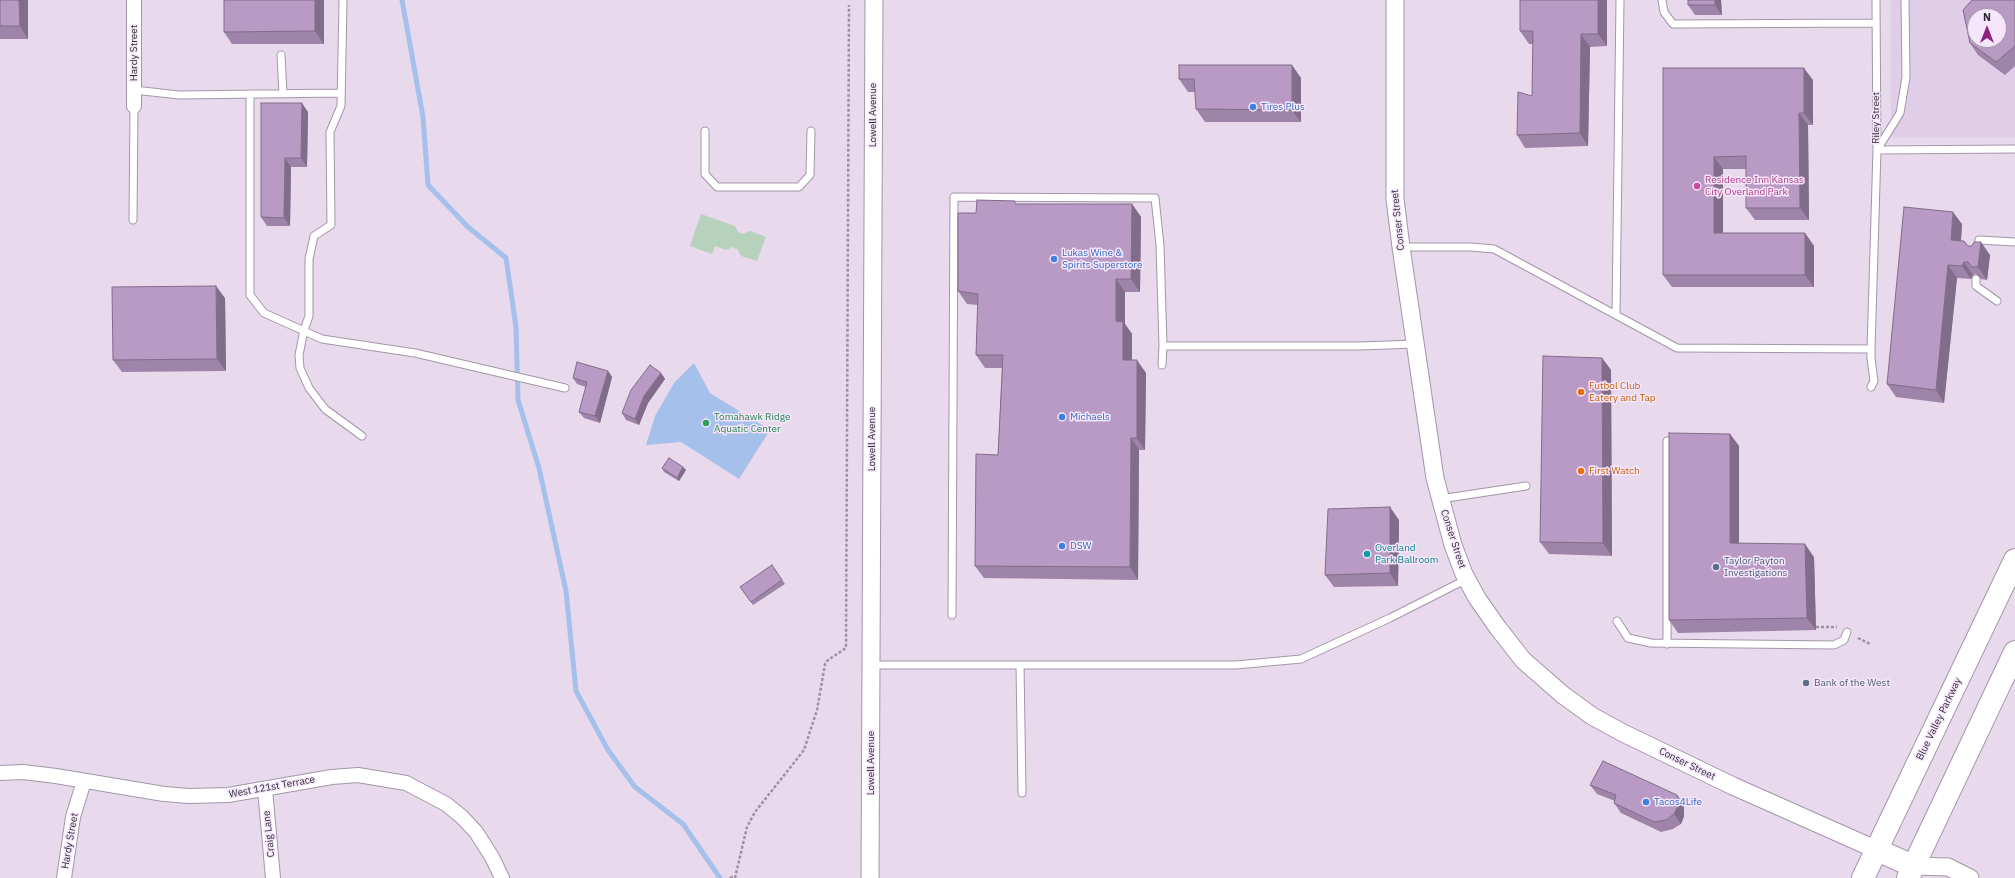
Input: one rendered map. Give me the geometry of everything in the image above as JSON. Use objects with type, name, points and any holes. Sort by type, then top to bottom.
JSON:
[{"type":"main road","name":"Blue Valley Parkway","points":[[1863,878],[2015,560]]},
{"type":"main road","points":[[1877,850],[1914,874],[2015,652]]},
{"type":"street","name":"Hardy Street","points":[[134,0],[134,106]]},
{"type":"street","name":"Lowell Avenue","points":[[870,878],[874,0]]},
{"type":"street","name":"Conser Street","points":[[1395,0],[1394,199],[1435,478],[1453,545],[1467,579],[1498,628],[1523,660],[1553,686],[1592,716],[1623,733],[1733,786],[1877,850]]},
{"type":"street","name":"West 121st Terrace","points":[[0,773],[23,772],[189,796],[228,795],[332,777],[358,775],[406,783],[446,804],[462,816],[476,832],[492,857],[502,878]]},
{"type":"street","name":"Hardy Street","points":[[64,878],[73,817],[84,781]]},
{"type":"street","name":"Craig Lane","points":[[265,789],[273,878]]},
{"type":"street","points":[[1914,874],[1948,867],[1970,878]]},
{"type":"lane","points":[[343,0],[341,106],[330,132],[331,225],[314,236],[309,259],[309,316],[304,330],[299,354],[300,368],[309,388],[325,409],[362,436]]},
{"type":"lane","points":[[1616,314],[1620,0]]},
{"type":"lane","points":[[1662,0],[1664,12],[1673,24],[1876,23]]},
{"type":"lane","name":"Riley Street","points":[[1876,0],[1877,150]]},
{"type":"lane","name":"Riley Street","points":[[1877,150],[1900,113],[1906,78],[1905,0]]},
{"type":"lane","points":[[282,55],[283,94]]},
{"type":"lane","points":[[134,90],[179,95],[341,93]]},
{"type":"lane","points":[[250,94],[250,295],[264,313],[322,339],[415,353],[565,388]]},
{"type":"lane","points":[[133,220],[134,106]]},
{"type":"lane","points":[[705,131],[705,174],[717,188],[798,187],[810,175],[811,131]]},
{"type":"lane","points":[[1871,387],[1874,381],[1871,349],[1877,150],[2015,149]]},
{"type":"lane","points":[[952,615],[954,197],[1155,198],[1160,245],[1163,346],[1162,365]]},
{"type":"lane","points":[[1978,254],[1978,240],[2015,242]]},
{"type":"lane","points":[[1401,247],[1471,247],[1494,249],[1677,348],[1871,349]]},
{"type":"lane","points":[[1976,279],[1976,286],[1997,301]]},
{"type":"lane","points":[[1163,346],[1360,346],[1416,344]]},
{"type":"lane","points":[[1667,441],[1667,644]]},
{"type":"lane","points":[[1440,499],[1526,486]]},
{"type":"lane","points":[[871,665],[1236,665],[1300,659],[1390,618],[1467,579]]},
{"type":"lane","points":[[1617,621],[1628,638],[1651,643],[1667,644],[1834,645],[1844,640],[1850,634]]},
{"type":"lane","points":[[1020,665],[1022,793]]},
{"type":"path","points":[[730,878],[734,877],[747,827],[755,812],[804,750],[817,710],[825,664],[828,660],[846,648],[850,5]]},
{"type":"path","points":[[1816,627],[1840,627]]},
{"type":"path","points":[[1850,634],[1870,644]]},
{"type":"shaded area","points":[[1891,0],[2015,0],[2015,138],[1891,138]]},
{"type":"green space","points":[[701,214],[735,226],[738,232],[743,234],[750,231],[766,237],[757,261],[741,256],[738,250],[733,247],[726,250],[715,246],[712,254],[690,246]]},
{"type":"water","name":"Tomahawk Ridge Aquatic Center","points":[[694,363],[710,393],[770,430],[739,479],[681,442],[646,445],[655,416],[674,383]]},
{"type":"building","points":[[0,0],[19,0],[20,26],[0,26]]},
{"type":"building","points":[[224,0],[315,0],[315,31],[224,32]]},
{"type":"building","points":[[1520,0],[1598,0],[1598,34],[1581,34],[1580,133],[1517,135],[1518,92],[1532,96],[1533,31],[1520,31]]},
{"type":"building","points":[[1688,0],[1715,0],[1715,5],[1688,5]]},
{"type":"building","points":[[1972,0],[2015,0],[2015,46],[1996,62],[1977,48],[2007,48],[2007,8],[1967,8],[1967,29],[1963,10]]},
{"type":"building","name":"Tires Plus","points":[[1179,65],[1292,65],[1292,110],[1196,109],[1194,79],[1179,79]]},
{"type":"building","name":"Residence Inn Kansas City Overland Park","points":[[1663,68],[1804,68],[1804,113],[1799,113],[1800,208],[1746,208],[1746,156],[1714,157],[1714,233],[1805,233],[1805,275],[1663,275]]},
{"type":"building","points":[[261,103],[302,103],[301,158],[285,158],[284,218],[261,217]]},
{"type":"building","points":[[977,200],[1015,201],[1015,204],[1132,204],[1131,279],[1116,279],[1116,321],[1123,322],[1123,360],[1137,360],[1137,438],[1131,438],[1130,567],[975,566],[976,454],[998,455],[1003,355],[976,355],[978,294],[958,291],[958,213],[976,213]]},
{"type":"building","points":[[1904,207],[1953,212],[1951,240],[1964,241],[1968,246],[1972,246],[1974,242],[1981,242],[1978,267],[1972,267],[1968,262],[1964,262],[1962,266],[1948,265],[1936,390],[1887,384]]},
{"type":"building","points":[[216,286],[217,359],[113,360],[112,287]]},
{"type":"building","points":[[1543,356],[1602,358],[1603,543],[1540,542]]},
{"type":"building","points":[[577,362],[608,371],[595,416],[579,412],[587,382],[573,378]]},
{"type":"building","points":[[650,365],[661,373],[644,396],[635,419],[622,413],[631,390]]},
{"type":"building","points":[[1669,433],[1730,434],[1730,543],[1805,544],[1807,618],[1669,620]]},
{"type":"building","points":[[669,458],[683,467],[677,478],[662,468]]},
{"type":"building","name":"Overland Park Ballroom","points":[[1390,507],[1390,573],[1325,575],[1328,509]]},
{"type":"building","points":[[772,565],[782,580],[751,602],[740,587]]},
{"type":"building","name":"Tacos4Life","points":[[1603,761],[1677,795],[1678,806],[1674,814],[1666,820],[1654,822],[1614,803],[1616,795],[1590,785]]},
{"type":"waterway","points":[[402,0],[423,117],[428,185],[468,227],[506,258],[516,327],[518,400],[539,468],[566,591],[576,691],[608,750],[635,787],[683,824],[720,878]]},
{"type":"place","name":"Tires Plus","points":[[1253,107]]},
{"type":"place","name":"Residence Inn Kansas City Overland Park","points":[[1697,186]]},
{"type":"place","name":"Lukas Wine & Spirits Superstore","points":[[1054,259]]},
{"type":"place","name":"Futbol Club Eatery and Tap","points":[[1581,392]]},
{"type":"place","name":"Michaels","points":[[1062,417]]},
{"type":"place","name":"Tomahawk Ridge Aquatic Center","points":[[706,423]]},
{"type":"place","name":"First Watch","points":[[1581,471]]},
{"type":"place","name":"DSW","points":[[1062,546]]},
{"type":"place","name":"Overland Park Ballroom","points":[[1367,554]]},
{"type":"place","name":"Taylor Payton Investigations","points":[[1716,567]]},
{"type":"place","name":"Bank of the West","points":[[1806,683]]},
{"type":"place","name":"Tacos4Life","points":[[1646,802]]}]
